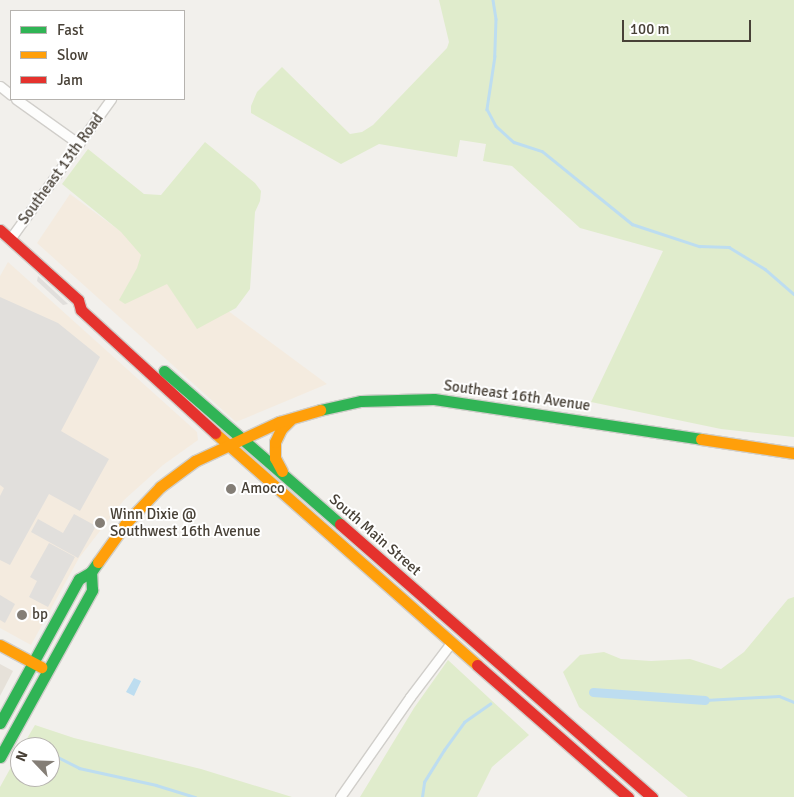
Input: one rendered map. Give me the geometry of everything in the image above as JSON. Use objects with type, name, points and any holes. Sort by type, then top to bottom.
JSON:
[{"type":"main road","name":"South Main Street","points":[[0,230],[78,300],[82,310],[227,445],[372,575],[628,797]]},
{"type":"main road","name":"South Main Street","points":[[78,300],[87,302],[239,438],[386,563],[644,794]]},
{"type":"main road","name":"Southeast 16th Avenue","points":[[0,723],[79,579],[91,572],[126,523],[160,487],[195,461],[239,438],[295,417],[361,401],[397,398],[434,399],[794,453]]},
{"type":"main road","points":[[287,479],[275,458],[275,442],[282,429],[295,417]]},
{"type":"main road","points":[[372,575],[386,563]]},
{"type":"main road","points":[[0,756],[92,590],[91,572]]},
{"type":"main road","points":[[451,643],[462,631]]},
{"type":"main road","points":[[0,645],[47,670]]},
{"type":"street","points":[[0,86],[10,94]]},
{"type":"street","points":[[17,100],[79,144]]},
{"type":"street","name":"Southeast 13th Road","points":[[10,238],[111,100]]},
{"type":"street","points":[[340,797],[410,697],[451,643]]},
{"type":"shaded area","points":[[70,194],[327,384],[236,422],[37,243]]},
{"type":"shaded area","points":[[8,262],[197,432],[198,440],[163,465],[124,500],[79,558],[31,645],[0,628],[0,276]]},
{"type":"shaded area","points":[[38,276],[68,304],[63,305],[37,281]]},
{"type":"shaded area","points":[[0,297],[58,323],[100,357],[61,431],[109,459],[80,511],[49,494],[10,565],[0,560],[0,496],[4,488],[0,485]]},
{"type":"shaded area","points":[[74,514],[96,526],[78,558],[31,532],[38,519],[63,533]]},
{"type":"shaded area","points":[[49,543],[75,557],[48,607],[29,597],[37,581],[30,577]]},
{"type":"shaded area","points":[[0,595],[15,604],[5,623],[0,620]]},
{"type":"shaded area","points":[[0,664],[13,671],[0,696]]},
{"type":"green space","points":[[439,0],[794,0],[794,437],[721,429],[591,402],[663,251],[580,228],[512,166],[483,161],[486,144],[460,140],[457,157],[379,144],[341,164],[251,113],[251,106],[257,92],[282,67],[350,134],[362,132],[373,125],[447,48],[449,42]]},
{"type":"green space","points":[[205,142],[255,183],[261,191],[260,201],[255,212],[250,289],[236,308],[197,329],[167,284],[125,304],[119,300],[137,268],[141,255],[121,232],[62,184],[88,149],[144,194],[161,195]]},
{"type":"green space","points":[[794,597],[794,797],[688,797],[579,707],[563,672],[580,655],[604,652],[621,659],[651,661],[690,659],[721,669],[744,652],[788,599]]},
{"type":"green space","points":[[448,660],[529,735],[492,767],[477,797],[360,797],[414,708]]},
{"type":"green space","points":[[35,725],[74,738],[201,769],[292,797],[0,797],[0,787],[10,769],[10,787],[60,787],[60,737],[28,737]]},
{"type":"water","points":[[134,678],[141,681],[134,696],[126,692]]},
{"type":"waterway","points":[[493,0],[496,19],[495,56],[487,109],[496,126],[514,142],[542,151],[632,224],[699,246],[729,247],[765,269],[794,294]]},
{"type":"waterway","points":[[593,692],[705,700]]},
{"type":"waterway","points":[[705,700],[779,696],[794,702]]},
{"type":"waterway","points":[[422,797],[424,782],[464,722],[490,704]]},
{"type":"waterway","points":[[60,758],[79,768],[156,785],[195,797]]},
{"type":"traffic: fast","points":[[164,371],[340,524]]},
{"type":"traffic: fast","points":[[320,410],[361,401],[434,399],[701,439]]},
{"type":"traffic: fast","points":[[0,723],[79,579],[91,572],[98,562]]},
{"type":"traffic: fast","points":[[0,757],[92,590],[91,572]]},
{"type":"traffic: slow","points":[[98,562],[126,523],[160,487],[195,461],[279,422],[320,410]]},
{"type":"traffic: slow","points":[[282,471],[275,458],[275,442],[281,429],[290,420]]},
{"type":"traffic: slow","points":[[215,433],[477,665]]},
{"type":"traffic: slow","points":[[701,439],[794,453]]},
{"type":"traffic: slow","points":[[0,645],[41,667]]},
{"type":"traffic: jam","points":[[0,230],[78,300],[81,310],[215,433]]},
{"type":"traffic: jam","points":[[340,524],[652,797]]},
{"type":"traffic: jam","points":[[477,665],[628,797]]},
{"type":"place","name":"Amoco","points":[[231,489]]},
{"type":"place","name":"Winn Dixie @ Southwest 16th Avenue","points":[[100,523]]},
{"type":"place","name":"bp","points":[[22,615]]}]
